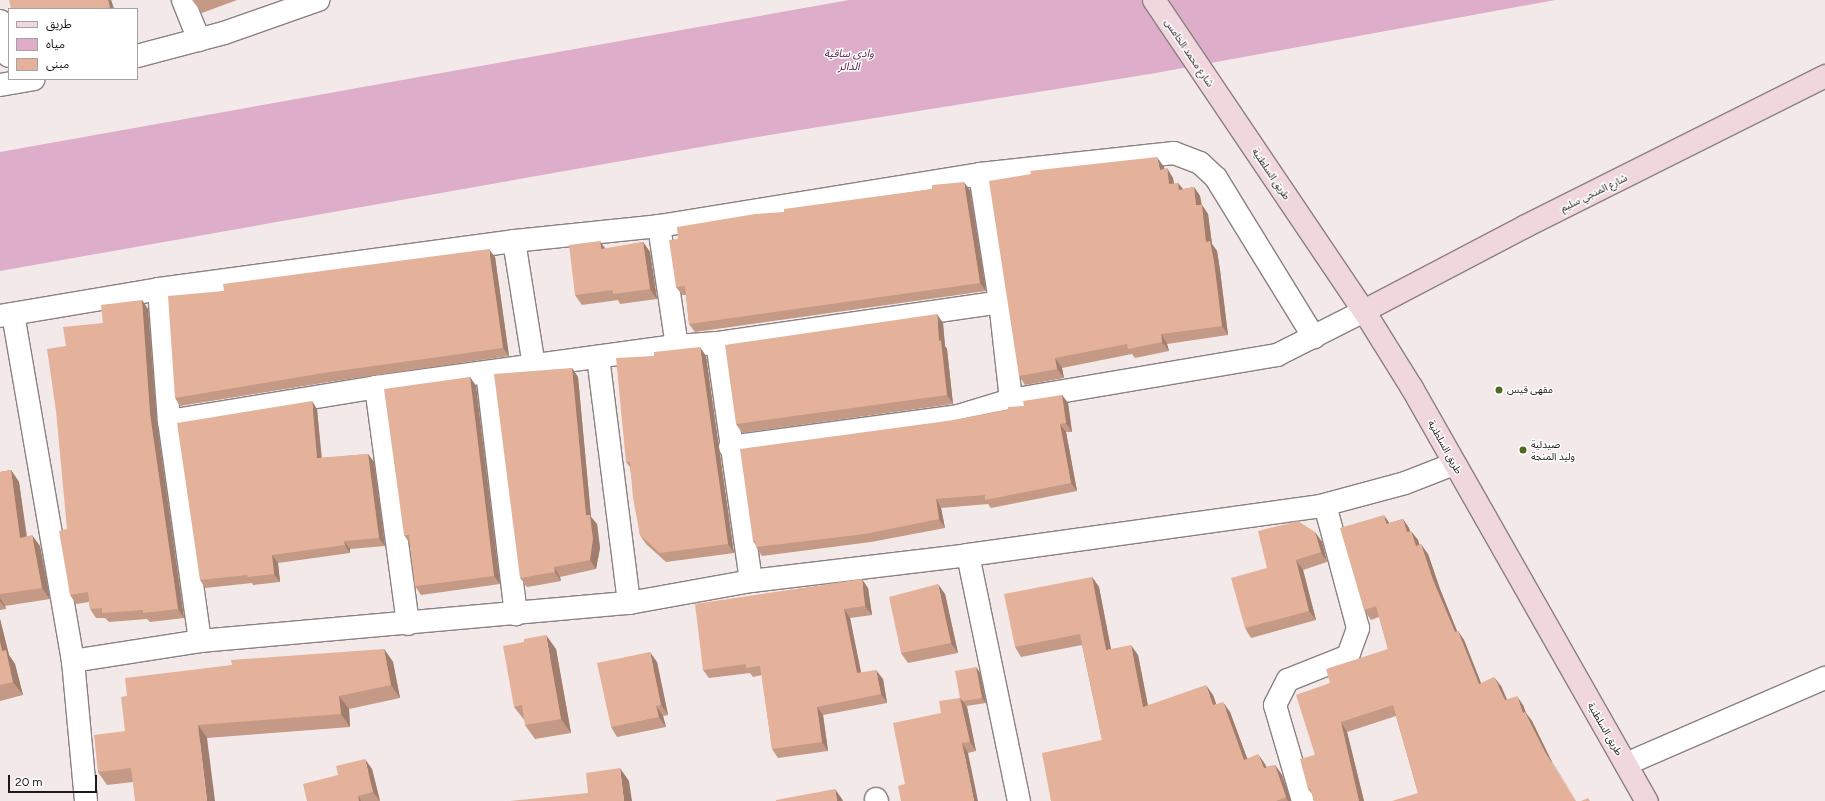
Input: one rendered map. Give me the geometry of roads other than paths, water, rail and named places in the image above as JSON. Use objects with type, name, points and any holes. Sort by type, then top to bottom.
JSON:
[{"type":"main road","name":"شارع محمد الخامس","points":[[1154,0],[1224,105]]},
{"type":"main road","name":"شارع المنجي سليم","points":[[1364,311],[1526,226],[1825,76]]},
{"type":"main road","name":"طريق السلطنية","points":[[1224,105],[1364,311],[1412,388],[1647,801]]},
{"type":"street","points":[[183,0],[199,40]]},
{"type":"street","points":[[138,56],[199,40],[318,0]]},
{"type":"street","points":[[0,21],[8,52]]},
{"type":"street","points":[[86,801],[73,661],[7,315],[159,290],[514,241],[659,226],[980,174],[1174,153],[1200,163],[1216,178],[1314,337]]},
{"type":"street","points":[[980,174],[1000,302],[1012,400]]},
{"type":"street","points":[[659,226],[677,346]]},
{"type":"street","points":[[514,241],[534,366]]},
{"type":"street","points":[[159,290],[169,421],[200,641]]},
{"type":"street","points":[[169,421],[376,387],[598,358],[677,346],[717,343],[1000,302]]},
{"type":"street","points":[[730,446],[958,416],[1012,400],[1277,355],[1364,311]]},
{"type":"street","points":[[717,343],[730,446],[751,581]]},
{"type":"street","points":[[598,358],[629,603]]},
{"type":"street","points":[[487,372],[516,614]]},
{"type":"street","points":[[376,387],[408,624]]},
{"type":"street","points":[[73,661],[200,641],[408,624],[629,603],[751,581],[968,555],[1325,505],[1405,483],[1454,464]]},
{"type":"street","points":[[1303,801],[1275,705],[1288,680],[1348,656],[1358,628],[1325,505]]},
{"type":"street","points":[[968,555],[1019,801]]},
{"type":"street","points":[[1626,764],[1825,678]]},
{"type":"water","name":"وادي ساقية الدائر","points":[[849,0],[1555,0],[1156,73],[763,136],[0,271],[0,152]]},
{"type":"place","name":"مقهى قيس","points":[[1499,390]]},
{"type":"place","name":"صيدلية وليد المنجة","points":[[1523,450]]}]
